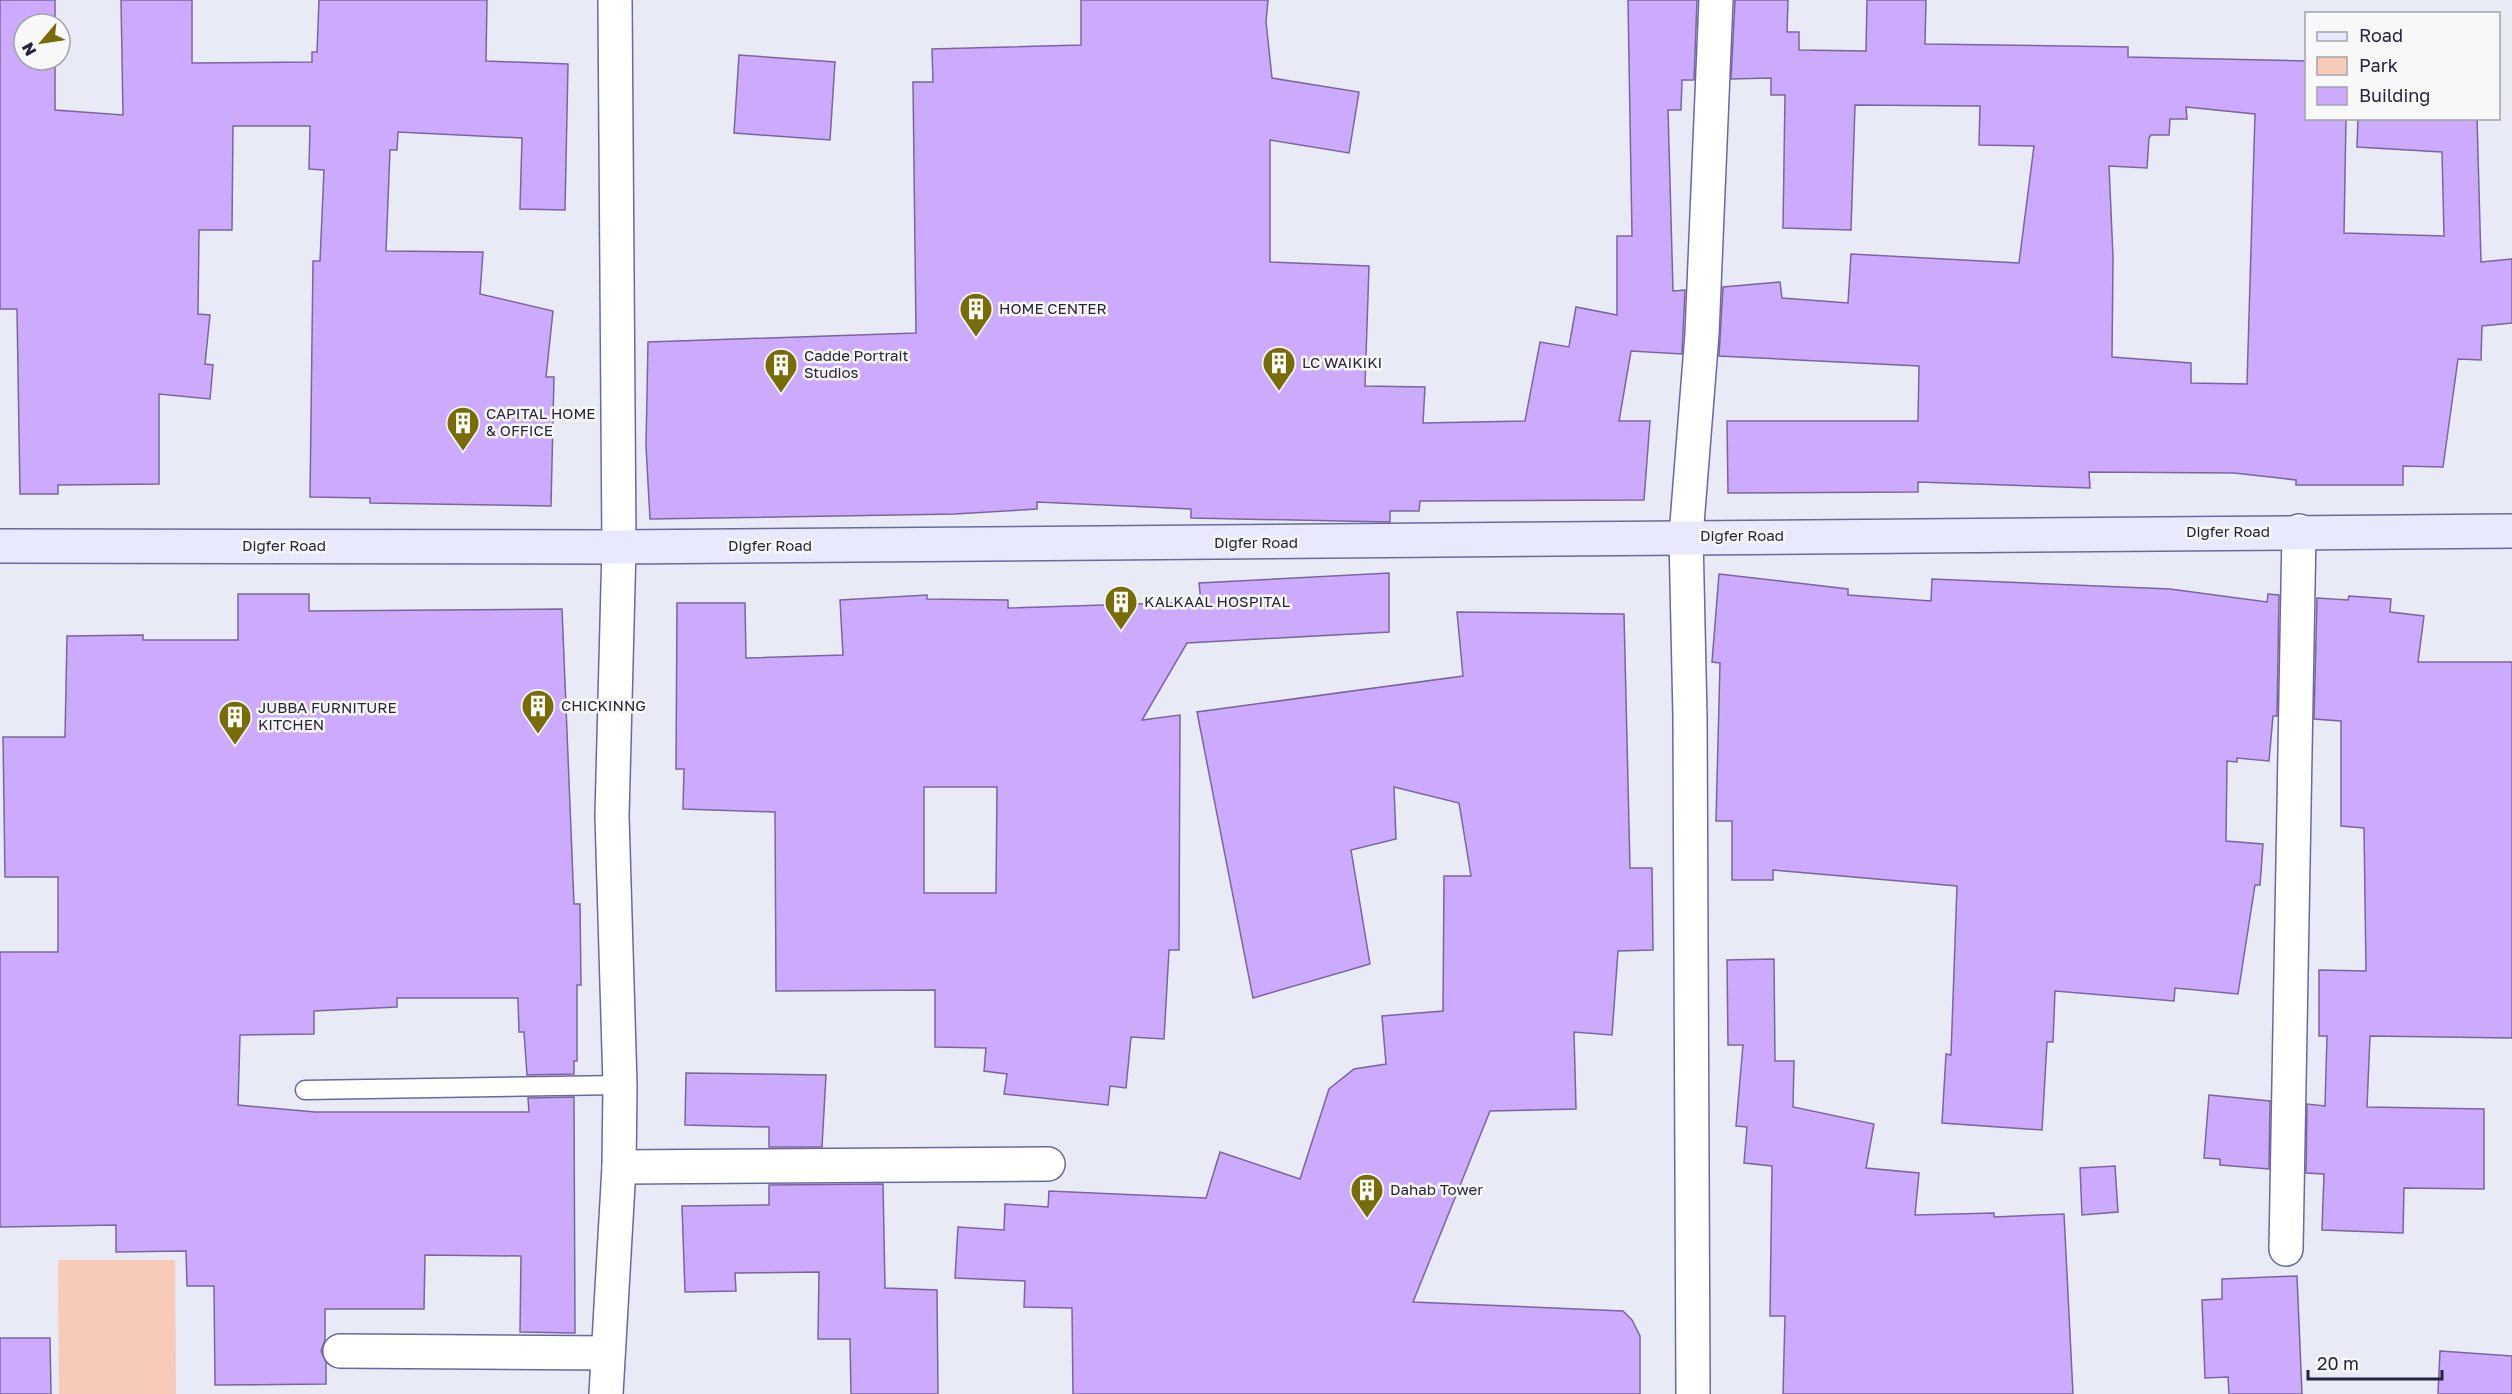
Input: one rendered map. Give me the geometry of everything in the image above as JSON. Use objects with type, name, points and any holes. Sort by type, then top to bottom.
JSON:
[{"type":"street","points":[[606,1394],[619,1167],[620,1085],[612,816],[619,547],[615,0]]},
{"type":"street","points":[[1693,1394],[1690,717],[1686,536],[1702,334],[1716,0]]},
{"type":"street","points":[[2286,1249],[2299,531]]},
{"type":"street","name":"Digfer Road","points":[[0,546],[619,547],[1395,542],[1686,536],[2512,531]]},
{"type":"street","points":[[619,1167],[1048,1164]]},
{"type":"street","points":[[340,1351],[608,1353]]},
{"type":"lane","points":[[305,1090],[620,1085]]},
{"type":"green space","points":[[58,1260],[175,1260],[176,1394],[59,1394]]},
{"type":"building","points":[[0,0],[55,0],[55,12],[12,12],[12,72],[55,72],[55,110],[123,115],[121,0],[192,0],[192,63],[312,62],[312,52],[317,52],[319,0],[487,0],[486,61],[568,64],[565,210],[520,209],[522,138],[398,132],[397,150],[390,150],[386,251],[483,252],[480,294],[553,311],[546,377],[554,377],[551,506],[370,503],[370,498],[310,497],[313,261],[320,261],[324,170],[309,169],[310,126],[233,126],[232,230],[199,230],[198,314],[210,315],[205,364],[213,365],[210,399],[159,394],[159,484],[58,485],[58,494],[20,494],[17,309],[0,309]]},
{"type":"building","points":[[1081,0],[1268,0],[1266,22],[1272,78],[1359,92],[1349,153],[1270,140],[1270,262],[1369,266],[1365,386],[1425,387],[1423,423],[1525,421],[1540,342],[1569,347],[1576,307],[1617,315],[1617,236],[1632,236],[1628,0],[1697,0],[1694,80],[1682,80],[1681,110],[1668,110],[1673,291],[1685,290],[1682,354],[1631,351],[1619,421],[1650,421],[1644,500],[1420,501],[1419,511],[1390,511],[1390,522],[1191,518],[1191,509],[1037,502],[1037,509],[955,514],[650,519],[646,446],[648,342],[916,333],[913,82],[933,82],[932,49],[1081,45]]},
{"type":"building","points":[[1735,0],[1788,0],[1787,32],[1799,32],[1799,50],[1866,51],[1867,0],[1926,0],[1925,44],[2128,47],[2128,57],[2305,61],[2305,120],[2346,120],[2344,233],[2444,236],[2442,152],[2357,147],[2358,120],[2477,120],[2481,262],[2512,259],[2512,323],[2482,326],[2481,360],[2458,359],[2443,467],[2403,466],[2403,485],[2296,485],[2296,480],[2234,473],[2089,472],[2090,488],[1918,482],[1918,492],[1728,493],[1727,421],[1918,421],[1919,366],[1719,356],[1723,287],[1780,282],[1782,298],[1848,303],[1851,254],[2019,263],[2034,146],[1979,145],[1980,106],[1855,105],[1851,230],[1783,228],[1785,95],[1771,95],[1771,78],[1731,79]],"holes":[[[2186,107],[2255,114],[2247,384],[2191,383],[2191,363],[2112,357],[2113,257],[2109,166],[2147,168],[2149,138],[2151,135],[2169,135],[2170,119],[2187,119]]]},
{"type":"building","points":[[739,55],[835,62],[830,140],[734,133]]},
{"type":"building","points":[[1389,573],[1389,632],[1187,643],[1142,720],[1180,715],[1179,950],[1169,950],[1164,1039],[1131,1037],[1126,1088],[1110,1086],[1108,1105],[1004,1094],[1007,1074],[984,1071],[986,1048],[935,1047],[935,990],[776,991],[775,812],[683,809],[684,769],[676,769],[677,603],[745,603],[746,658],[843,655],[840,600],[927,595],[927,599],[1008,600],[1008,608],[1201,602],[1199,583]],"holes":[[[924,787],[997,787],[996,893],[924,893]]]},
{"type":"building","points":[[1719,574],[1848,589],[1848,595],[1931,601],[1932,579],[2170,589],[2267,602],[2268,594],[2279,595],[2277,716],[2273,716],[2269,761],[2237,758],[2237,762],[2227,761],[2226,841],[2263,844],[2260,885],[2255,885],[2238,994],[2175,988],[2174,1001],[2055,991],[2053,1042],[2047,1042],[2042,1130],[1942,1123],[1946,1054],[1951,1055],[1957,886],[1773,870],[1773,880],[1732,880],[1732,821],[1716,821],[1720,663],[1712,662]]},
{"type":"building","points":[[238,594],[309,594],[309,611],[562,609],[574,904],[580,904],[581,985],[577,985],[577,1061],[574,1061],[574,1074],[527,1075],[524,1032],[519,1032],[518,998],[397,998],[397,1007],[314,1011],[314,1034],[240,1035],[238,1105],[315,1112],[529,1112],[528,1098],[574,1097],[575,1333],[520,1332],[521,1256],[425,1255],[424,1309],[325,1309],[325,1340],[321,1351],[326,1362],[326,1384],[215,1385],[214,1286],[187,1286],[186,1251],[116,1252],[116,1225],[0,1227],[0,952],[58,952],[58,877],[5,877],[3,737],[65,737],[67,636],[143,635],[143,640],[238,640]]},
{"type":"building","points":[[2349,596],[2391,599],[2390,612],[2424,616],[2418,662],[2512,662],[2512,1038],[2370,1036],[2367,1107],[2484,1109],[2484,1189],[2404,1188],[2403,1233],[2322,1230],[2324,1174],[2306,1173],[2307,1104],[2325,1106],[2327,1036],[2319,1036],[2319,970],[2366,971],[2364,828],[2341,826],[2341,721],[2314,719],[2317,598],[2348,600]]},
{"type":"building","points":[[1457,612],[1624,614],[1630,868],[1652,868],[1653,950],[1618,951],[1612,1035],[1574,1032],[1576,1109],[1490,1111],[1413,1302],[1623,1311],[1632,1320],[1640,1336],[1640,1394],[1073,1394],[1072,1308],[1024,1307],[1025,1281],[955,1278],[958,1227],[1004,1230],[1005,1204],[1048,1207],[1049,1191],[1206,1198],[1220,1152],[1300,1179],[1329,1089],[1354,1069],[1386,1064],[1382,1016],[1443,1011],[1444,876],[1471,876],[1459,803],[1394,787],[1396,839],[1351,850],[1370,964],[1253,998],[1197,712],[1463,676]]},
{"type":"building","points":[[1774,959],[1775,1061],[1794,1061],[1793,1107],[1874,1124],[1866,1168],[1919,1173],[1915,1215],[1994,1213],[1994,1217],[2064,1214],[2073,1394],[1783,1394],[1785,1316],[1770,1316],[1772,1166],[1744,1163],[1747,1127],[1736,1126],[1743,1045],[1728,1045],[1727,960]]},
{"type":"building","points":[[686,1073],[826,1075],[822,1147],[769,1147],[769,1127],[685,1125]]},
{"type":"building","points":[[2209,1095],[2270,1101],[2269,1169],[2220,1165],[2220,1159],[2204,1158]]},
{"type":"building","points":[[2115,1166],[2118,1212],[2082,1215],[2080,1168]]},
{"type":"building","points":[[883,1184],[885,1288],[937,1290],[938,1394],[851,1394],[850,1339],[818,1339],[819,1272],[735,1273],[736,1291],[685,1292],[682,1206],[769,1205],[769,1185]]},
{"type":"building","points":[[2297,1276],[2302,1394],[2229,1394],[2228,1377],[2205,1378],[2202,1300],[2222,1299],[2222,1279]]},
{"type":"building","points":[[0,1338],[50,1338],[51,1394],[0,1394]]},
{"type":"building","points":[[2440,1351],[2512,1356],[2512,1394],[2438,1394]]},
{"type":"place","name":"HOME CENTER","points":[[976,338]]},
{"type":"place","name":"LC WAIKIKI","points":[[1279,392]]},
{"type":"place","name":"Cadde Portrait Studios","points":[[781,394]]},
{"type":"place","name":"CAPITAL HOME & OFFICE","points":[[463,452]]},
{"type":"place","name":"KALKAAL HOSPITAL","points":[[1121,631]]},
{"type":"place","name":"CHICKINNG","points":[[538,735]]},
{"type":"place","name":"JUBBA FURNITURE KITCHEN","points":[[235,746]]},
{"type":"place","name":"Dahab Tower","points":[[1367,1219]]}]
